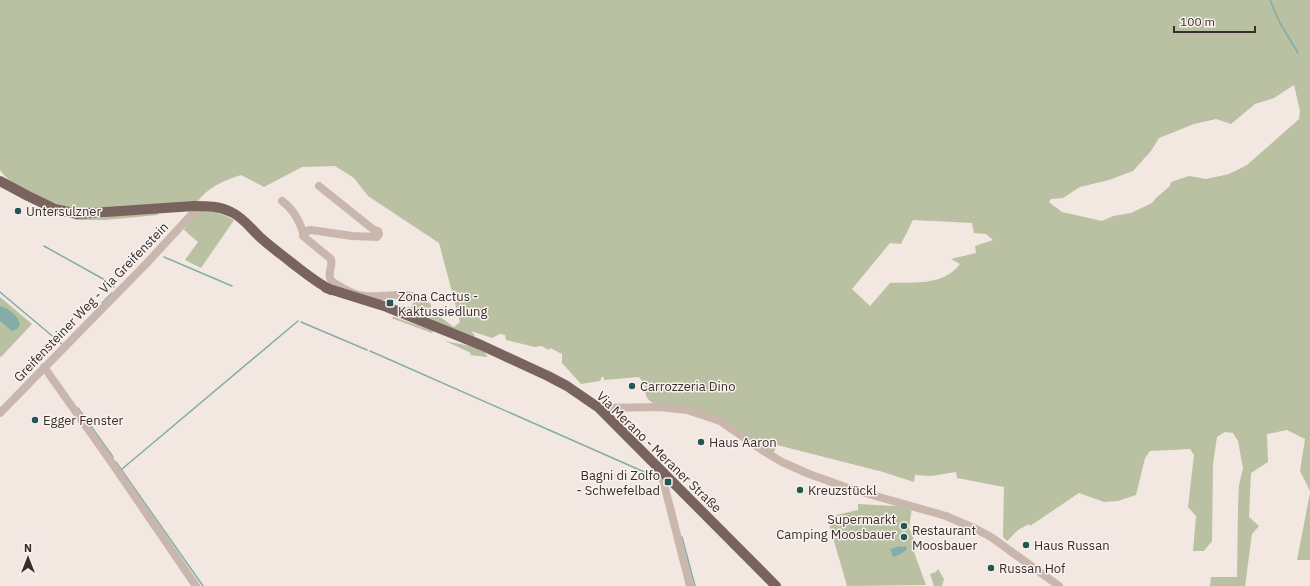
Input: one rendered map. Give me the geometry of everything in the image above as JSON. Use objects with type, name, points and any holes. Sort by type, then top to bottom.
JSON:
[{"type":"main road","name":"Via Merano - Meraner Straße","points":[[0,181],[55,209],[77,214],[194,206],[220,207],[243,219],[261,238],[279,253],[326,288],[387,307],[481,345],[548,376],[567,386],[599,408],[776,586]]},
{"type":"street","points":[[303,232],[310,230],[352,236],[377,237],[379,234],[378,231],[374,230],[319,186]]},
{"type":"street","points":[[282,201],[291,209],[301,224],[303,236],[331,260],[330,278],[333,282],[350,293],[359,295],[375,297],[412,295],[419,298],[423,301],[424,307],[419,321]]},
{"type":"street","name":"Greifensteiner Weg - Via Greifenstein","points":[[0,413],[158,251],[193,213],[194,206]]},
{"type":"street","points":[[44,367],[196,586]]},
{"type":"street","points":[[599,408],[660,407],[687,410],[720,421],[782,462],[809,474],[851,489],[946,516],[976,529],[991,537],[1059,586]]},
{"type":"street","points":[[667,476],[663,480],[690,586]]},
{"type":"green space","points":[[0,0],[1310,0],[1310,491],[1300,471],[1305,439],[1287,430],[1267,434],[1268,462],[1251,473],[1249,517],[1259,526],[1252,534],[1245,586],[1210,586],[1211,577],[1237,577],[1239,485],[1243,468],[1238,441],[1233,433],[1225,432],[1217,437],[1213,464],[1212,541],[1204,551],[1193,551],[1196,516],[1188,507],[1194,455],[1190,449],[1150,451],[1145,458],[1136,495],[1118,501],[1104,502],[1079,493],[1030,526],[1029,524],[1018,530],[1007,541],[1003,537],[1004,487],[957,478],[956,472],[931,476],[915,475],[914,482],[883,472],[777,445],[773,454],[721,419],[651,402],[647,397],[643,381],[639,377],[604,380],[604,377],[602,377],[600,381],[581,384],[562,363],[562,354],[550,348],[549,350],[541,346],[535,347],[506,340],[505,335],[500,334],[492,338],[471,331],[475,337],[426,318],[427,303],[429,302],[431,305],[431,310],[454,327],[460,322],[439,243],[368,196],[354,178],[335,166],[302,167],[264,187],[241,175],[216,185],[206,192],[197,202],[84,210],[53,203],[40,197],[11,181],[0,170]],"holes":[[[1294,85],[1300,111],[1299,119],[1247,165],[1229,174],[1206,179],[1189,176],[1171,182],[1170,186],[1152,203],[1131,213],[1113,216],[1102,221],[1062,212],[1049,202],[1051,199],[1063,198],[1080,187],[1109,180],[1133,171],[1151,151],[1159,138],[1194,124],[1216,119],[1231,124],[1255,104],[1274,98]],[[913,220],[972,223],[974,233],[986,234],[993,240],[975,246],[976,253],[951,259],[960,264],[946,276],[928,281],[890,283],[870,306],[852,289],[890,243],[901,244]]]},
{"type":"green space","points":[[201,210],[218,213],[234,220],[201,268],[185,260],[198,242],[184,230],[191,217]]},
{"type":"green space","points":[[157,211],[158,215],[105,220],[75,220],[75,218],[101,218],[129,213]]},
{"type":"green space","points":[[0,297],[32,324],[1,357],[0,356]]},
{"type":"green space","points":[[409,300],[413,300],[420,304],[419,313],[417,314],[400,307],[412,307],[413,301]]},
{"type":"green space","points":[[394,317],[433,331],[432,333],[391,318]]},
{"type":"green space","points":[[445,341],[475,347],[486,352],[485,354],[487,357],[470,355],[471,353]]},
{"type":"green space","points":[[1310,493],[1310,560],[1297,560]]},
{"type":"green space","points":[[858,504],[912,507],[909,528],[917,547],[914,552],[926,585],[847,586],[827,517],[858,510]]},
{"type":"green space","points":[[938,569],[944,579],[942,586],[934,586],[930,574],[936,572]]},
{"type":"water","points":[[0,306],[10,311],[18,319],[20,325],[17,329],[12,331],[0,321]]},
{"type":"water","points":[[906,546],[907,550],[893,557],[890,549]]},
{"type":"waterway","points":[[1270,0],[1280,23],[1298,53]]},
{"type":"waterway","points":[[44,246],[105,280],[114,287]]},
{"type":"waterway","points":[[164,257],[232,286]]},
{"type":"waterway","points":[[0,292],[63,345]]},
{"type":"waterway","points":[[102,303],[112,293]]},
{"type":"waterway","points":[[122,469],[298,321]]},
{"type":"waterway","points":[[301,322],[367,350]]},
{"type":"waterway","points":[[370,351],[658,478]]},
{"type":"waterway","points":[[78,408],[113,457]]},
{"type":"waterway","points":[[116,462],[203,586]]},
{"type":"waterway","points":[[682,537],[695,586]]},
{"type":"place","name":"Untersulzner","points":[[18,211]]},
{"type":"place","name":"Zona Cactus - Kaktussiedlung","points":[[390,303]]},
{"type":"place","name":"Carrozzeria Dino","points":[[632,386]]},
{"type":"place","name":"Egger Fenster","points":[[35,420]]},
{"type":"place","name":"Haus Aaron","points":[[701,442]]},
{"type":"place","name":"Bagni di Zolfo - Schwefelbad","points":[[668,482]]},
{"type":"place","name":"Kreuzstückl","points":[[800,490]]},
{"type":"place","name":"Supermarkt Camping Moosbauer","points":[[904,526]]},
{"type":"place","name":"Restaurant Moosbauer","points":[[904,537]]},
{"type":"place","name":"Haus Russan","points":[[1026,545]]},
{"type":"place","name":"Russan Hof","points":[[991,568]]}]
